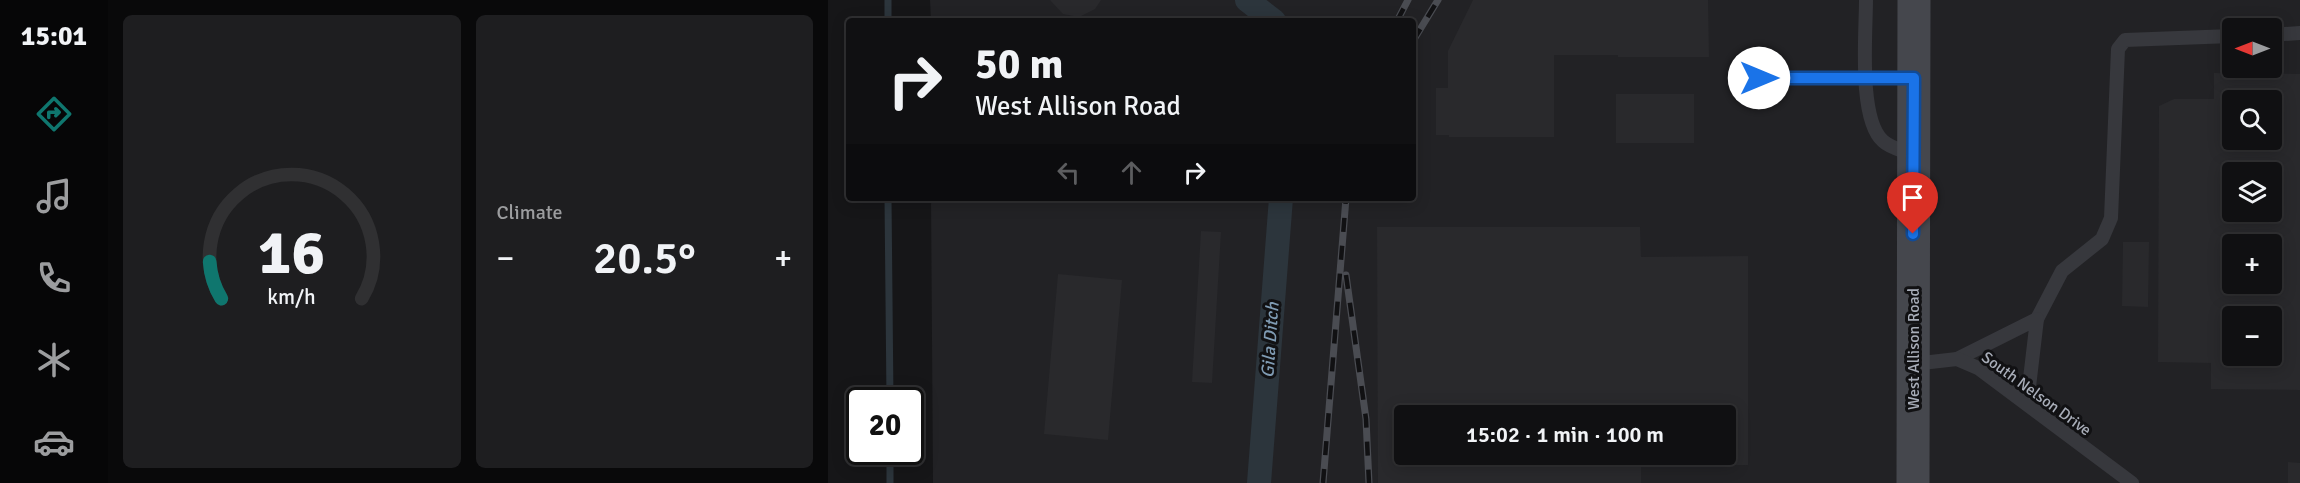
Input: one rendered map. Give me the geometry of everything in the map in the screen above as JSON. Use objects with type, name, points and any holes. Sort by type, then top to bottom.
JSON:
[{"type":"street","name":"West Allison Road","points":[[1913,483],[1914,0]]},
{"type":"lane","points":[[1866,0],[1867,105],[1874,126],[1884,142],[1913,155]]},
{"type":"lane","points":[[2282,34],[2300,33]]},
{"type":"lane","points":[[2027,404],[2037,319],[2062,271],[2102,239],[2111,218],[2118,49],[2125,40],[2222,36]]},
{"type":"lane","points":[[1759,78],[1914,78]]},
{"type":"lane","points":[[1957,359],[2037,319]]},
{"type":"lane","name":"South Nelson Drive","points":[[1913,364],[1957,359],[1978,368],[2132,483]]},
{"type":"shaded area","points":[[930,0],[2300,0],[2300,483],[933,483],[931,201],[1416,201],[1416,18],[931,18]]},
{"type":"building","points":[[1050,0],[1101,0],[1095,9],[1079,17],[1063,14]]},
{"type":"building","points":[[1473,0],[1708,0],[1709,57],[1554,55],[1554,137],[1436,135],[1436,88],[1448,88],[1448,51]]},
{"type":"building","points":[[2214,73],[2222,73],[2222,78],[2282,78],[2282,74],[2300,74],[2300,390],[2211,389],[2211,363],[2158,362],[2159,106],[2174,99],[2214,99]]},
{"type":"building","points":[[1616,94],[1694,94],[1694,143],[1616,143]]},
{"type":"building","points":[[1377,227],[1640,227],[1641,257],[1748,256],[1748,465],[1641,466],[1641,483],[1378,483]]},
{"type":"building","points":[[1201,231],[1221,232],[1212,383],[1192,382]]},
{"type":"building","points":[[2123,242],[2149,242],[2148,307],[2122,306]]},
{"type":"building","points":[[1058,274],[1122,280],[1108,440],[1044,434]]},
{"type":"building","points":[[2288,462],[2300,463],[2300,483],[2288,483]]},
{"type":"waterway","points":[[888,0],[888,18]]},
{"type":"waterway","name":"Gila Ditch","points":[[1247,0],[1270,18]]},
{"type":"waterway","points":[[888,201],[890,387]]},
{"type":"waterway","name":"Gila Ditch","points":[[1259,483],[1281,201]]},
{"type":"waterway","points":[[890,465],[890,483]]},
{"type":"railway","points":[[1399,18],[1408,0]]},
{"type":"railway","points":[[1416,36],[1438,0]]},
{"type":"railway","points":[[1323,483],[1346,201]]},
{"type":"railway","points":[[1346,275],[1366,419],[1369,483]]},
{"type":"route","points":[[1759,78],[1914,78],[1913,234]]}]
